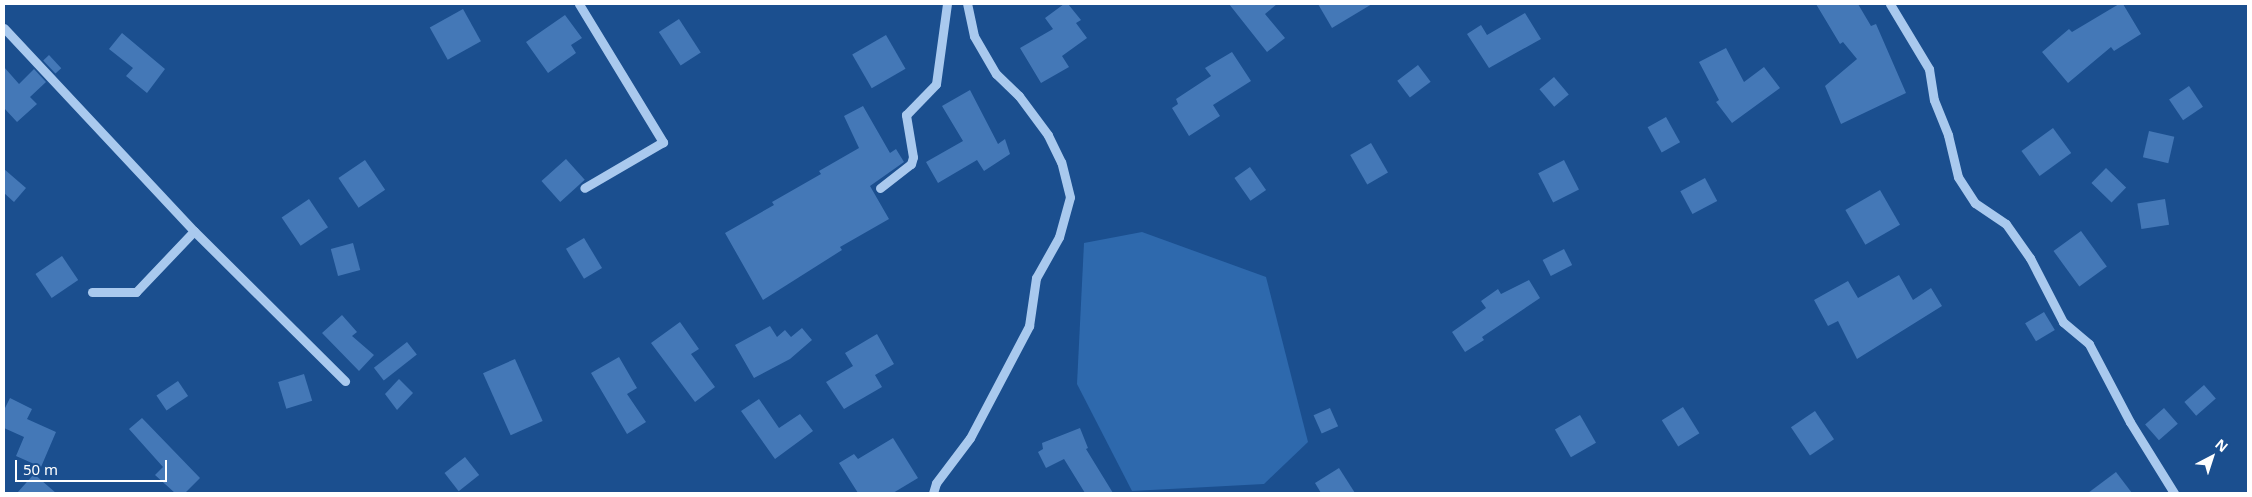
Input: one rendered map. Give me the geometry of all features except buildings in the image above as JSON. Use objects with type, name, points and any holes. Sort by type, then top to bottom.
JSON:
[{"type":"street","points":[[579,4],[663,142],[584,188]]},
{"type":"street","points":[[880,188],[911,164],[913,157],[906,115],[936,84],[947,4]]},
{"type":"street","points":[[933,493],[936,483],[970,438],[1029,326],[1036,278],[1059,237],[1070,197],[1061,162],[1048,135],[1019,96],[996,74],[974,36],[967,4]]},
{"type":"street","points":[[1890,4],[1929,69],[1934,100],[1948,135],[1958,177],[1975,203],[2006,224],[2030,258],[2063,322],[2089,344],[2130,422],[2174,493]]},
{"type":"street","points":[[4,28],[194,231],[345,381]]},
{"type":"street","points":[[92,292],[136,292],[194,231]]},
{"type":"shaded area","points":[[1142,232],[1266,277],[1308,442],[1264,484],[1132,491],[1077,384],[1084,243]]}]
